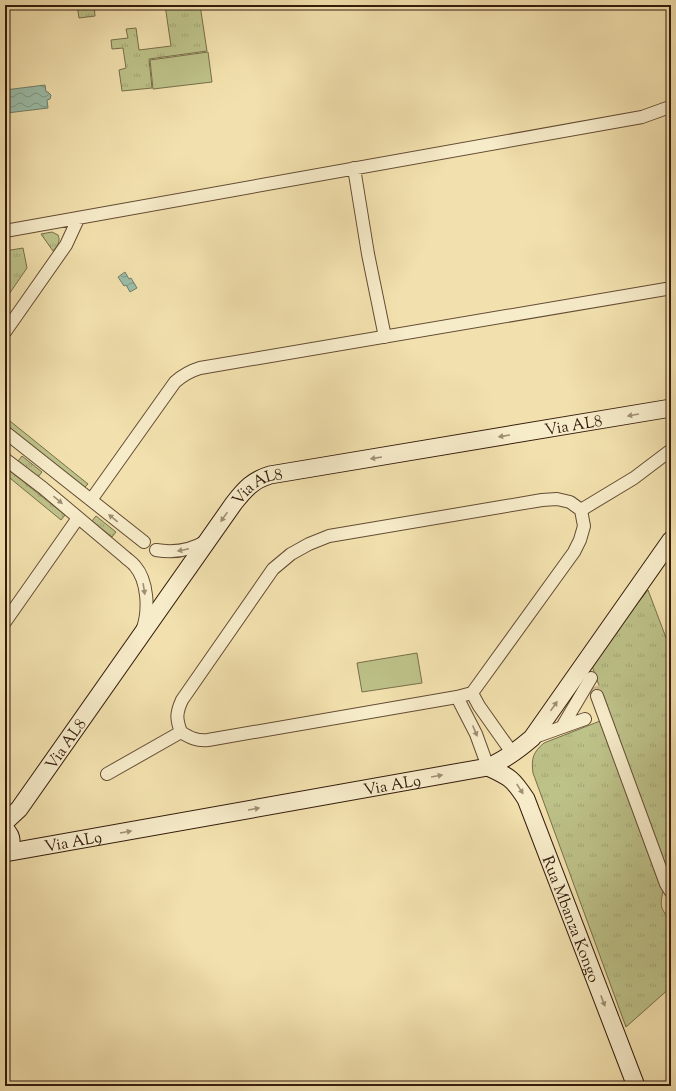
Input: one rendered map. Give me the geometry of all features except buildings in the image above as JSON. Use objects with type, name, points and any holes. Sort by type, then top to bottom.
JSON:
[{"type":"street","points":[[5,231],[642,117],[667,108]]},
{"type":"street","points":[[354,168],[368,254],[385,337]]},
{"type":"street","points":[[5,332],[66,245],[78,219]]},
{"type":"street","points":[[91,500],[175,382],[190,371],[200,368],[671,289]]},
{"type":"street","name":"Via AL8","points":[[5,822],[19,809],[208,539],[242,493],[259,478],[671,408]]},
{"type":"street","points":[[5,432],[144,542]]},
{"type":"street","points":[[581,510],[634,478],[671,450]]},
{"type":"street","points":[[5,459],[43,488],[135,566],[140,574],[145,592],[146,618],[141,636]]},
{"type":"street","points":[[43,488],[55,472]]},
{"type":"street","points":[[557,499],[570,502],[581,510],[584,526],[580,540],[569,558],[472,693],[458,697],[208,740],[200,741],[192,739],[181,732],[177,717],[178,709],[182,700],[273,569],[291,554],[309,544],[329,536],[542,500],[557,499]]},
{"type":"street","points":[[5,622],[78,518]]},
{"type":"street","points":[[156,550],[167,552],[187,550],[202,544],[208,539]]},
{"type":"street","name":"Via AL9","points":[[5,853],[488,767],[501,762],[532,738],[671,540]]},
{"type":"street","points":[[585,661],[666,884],[671,892]]},
{"type":"street","points":[[562,727],[594,687]]},
{"type":"street","points":[[472,693],[478,706],[513,754]]},
{"type":"street","points":[[458,697],[476,734],[488,767]]},
{"type":"street","points":[[532,738],[604,711]]},
{"type":"street","points":[[107,774],[181,732]]},
{"type":"street","name":"Rua Mbanza Kongo","points":[[488,767],[506,775],[516,783],[526,799],[636,1086]]},
{"type":"street","points":[[5,829],[10,834],[12,841],[9,847],[5,850]]},
{"type":"green space","points":[[77,5],[94,5],[95,16],[79,18]]},
{"type":"green space","points":[[165,5],[200,5],[207,51],[149,59],[152,88],[122,91],[119,70],[126,68],[123,48],[112,49],[111,40],[128,38],[126,29],[136,28],[139,50],[171,46]]},
{"type":"green space","points":[[208,52],[212,82],[153,89],[150,60]]},
{"type":"green space","points":[[52,232],[58,235],[59,240],[53,251],[41,234]]},
{"type":"green space","points":[[23,248],[27,268],[5,300],[5,251]]},
{"type":"green space","points":[[5,417],[88,484],[84,488],[5,425]]},
{"type":"green space","points":[[22,456],[42,472],[38,477],[18,461]]},
{"type":"green space","points":[[5,467],[65,515],[61,520],[5,474]]},
{"type":"green space","points":[[96,516],[116,532],[112,537],[92,521]]},
{"type":"green space","points":[[648,590],[671,651],[671,876],[666,872],[591,663]]},
{"type":"green space","points":[[417,653],[422,683],[362,692],[357,663]]},
{"type":"green space","points":[[600,721],[663,891],[661,900],[663,910],[671,920],[671,987],[626,1027],[532,768],[535,753],[544,743]]},
{"type":"water","points":[[45,85],[46,92],[51,95],[50,99],[47,100],[48,108],[7,113],[7,106],[5,106],[5,90]]},
{"type":"water","points":[[125,272],[137,288],[130,292],[126,285],[124,286],[118,277]]},
{"type":"tunnel","points":[[594,687],[597,696]]}]
